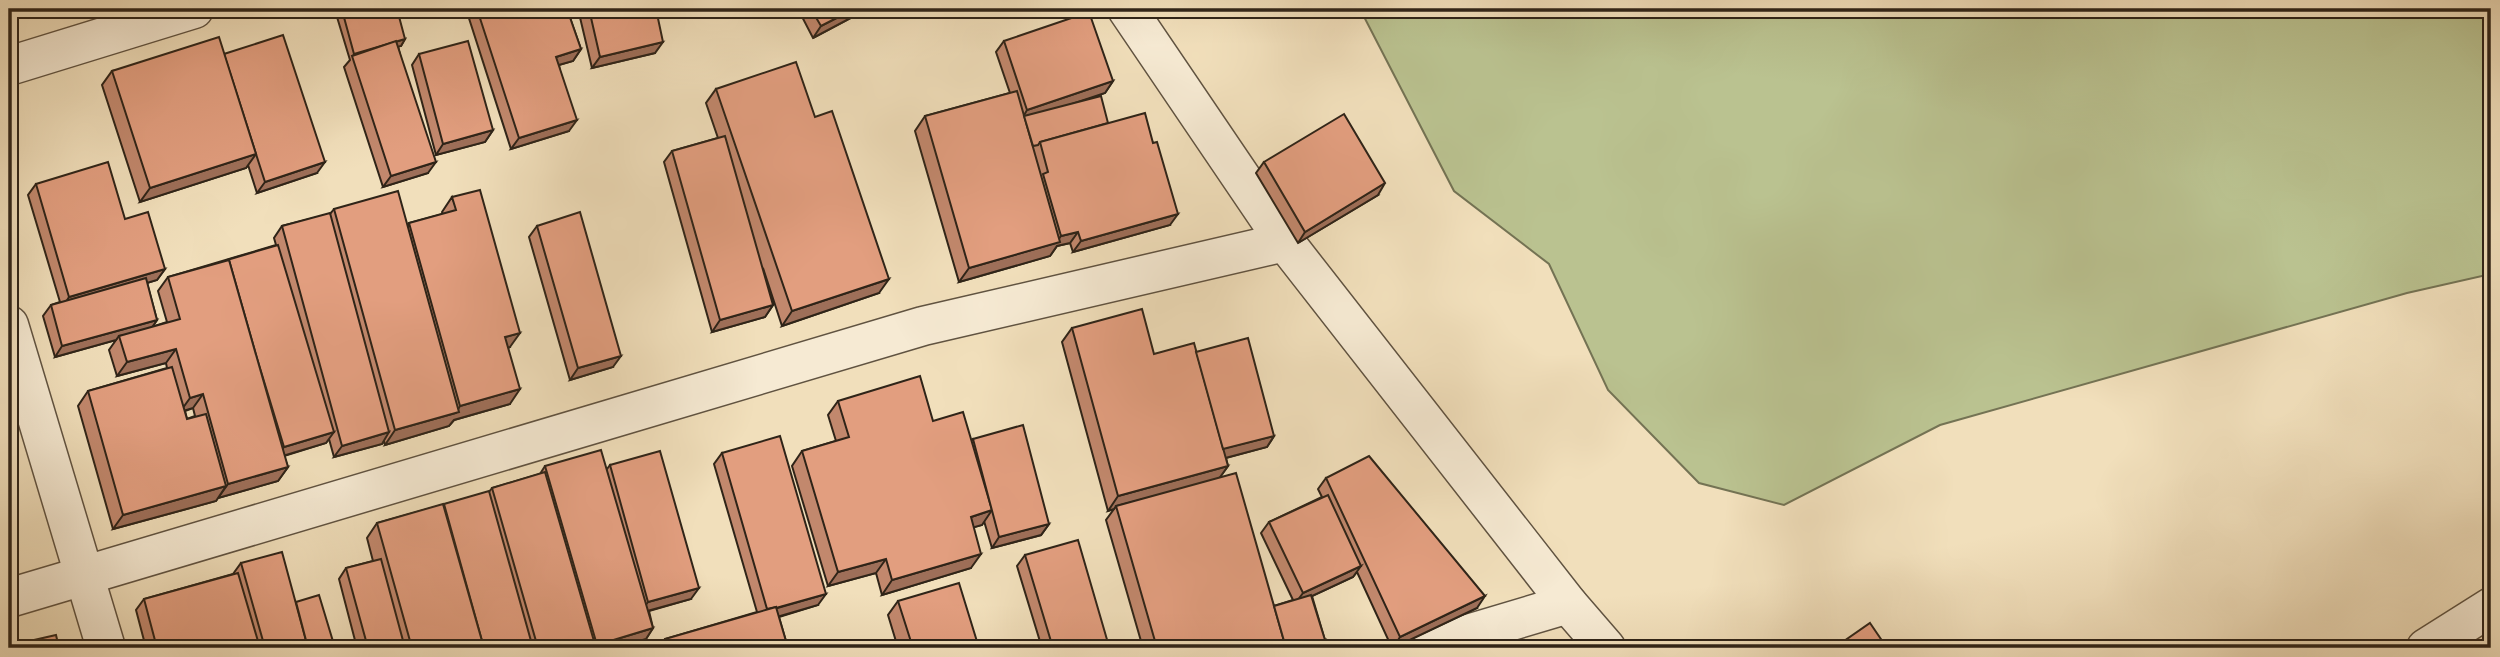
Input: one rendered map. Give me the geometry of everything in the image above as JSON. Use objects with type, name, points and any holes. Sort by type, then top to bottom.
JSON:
[{"type":"street","points":[[9,66],[194,9]]},
{"type":"street","points":[[1127,9],[1285,242],[1568,604],[1606,648]]},
{"type":"street","points":[[9,598],[923,326],[1285,242]]},
{"type":"street","points":[[9,325],[106,648]]},
{"type":"street","points":[[1421,648],[1568,604]]},
{"type":"street","points":[[2426,648],[2491,607]]},
{"type":"green space","points":[[1360,9],[2491,9],[2491,274],[2407,293],[1940,425],[1784,505],[1699,483],[1608,390],[1549,264],[1454,191]]},
{"type":"building","points":[[397,9],[405,39],[354,54],[342,10]]},
{"type":"building","points":[[477,9],[567,9],[581,49],[556,57],[577,120],[519,138]]},
{"type":"building","points":[[589,9],[656,9],[663,42],[600,57]]},
{"type":"building","points":[[811,9],[854,9],[821,26]]},
{"type":"building","points":[[1089,12],[1113,81],[1027,110],[1004,41]]},
{"type":"building","points":[[283,35],[325,162],[265,182],[224,54]]},
{"type":"building","points":[[219,37],[256,154],[150,188],[112,71]]},
{"type":"building","points":[[396,41],[436,162],[391,176],[352,56]]},
{"type":"building","points":[[468,41],[493,130],[443,144],[419,54]]},
{"type":"building","points":[[796,62],[815,117],[832,111],[889,279],[792,311],[716,89]]},
{"type":"building","points":[[1017,91],[1060,242],[969,268],[925,116]]},
{"type":"building","points":[[1101,96],[1108,123],[1033,146],[1024,116]]},
{"type":"building","points":[[1145,113],[1153,143],[1157,142],[1178,214],[1081,241],[1078,232],[1061,236],[1043,174],[1048,172],[1040,142]]},
{"type":"building","points":[[1344,114],[1385,183],[1305,232],[1264,162]]},
{"type":"building","points":[[725,136],[773,305],[720,320],[672,151]]},
{"type":"building","points":[[108,162],[125,219],[148,212],[165,269],[69,297],[36,184]]},
{"type":"building","points":[[480,190],[520,333],[505,337],[520,389],[460,406],[409,223],[456,210],[452,197]]},
{"type":"building","points":[[398,191],[459,412],[395,430],[334,209]]},
{"type":"building","points":[[580,212],[621,356],[578,368],[537,226]]},
{"type":"building","points":[[330,213],[389,432],[342,446],[282,226]]},
{"type":"building","points":[[278,245],[334,432],[284,447],[227,260]]},
{"type":"building","points":[[229,260],[288,467],[228,484],[203,394],[190,398],[176,349],[127,362],[119,336],[180,319],[168,277]]},
{"type":"building","points":[[146,278],[157,320],[62,346],[51,305]]},
{"type":"building","points":[[1142,309],[1154,354],[1194,343],[1228,466],[1118,496],[1072,328]]},
{"type":"building","points":[[1248,338],[1274,436],[1223,449],[1196,352]]},
{"type":"building","points":[[172,367],[187,419],[206,414],[226,486],[123,515],[88,391]]},
{"type":"building","points":[[920,376],[933,421],[963,412],[992,510],[971,517],[981,554],[892,580],[886,559],[838,572],[802,451],[849,437],[838,401]]},
{"type":"building","points":[[1023,425],[1049,524],[999,537],[973,439]]},
{"type":"building","points":[[780,436],[826,594],[767,609],[722,453]]},
{"type":"building","points":[[601,450],[653,628],[597,645],[545,466]]},
{"type":"building","points":[[660,451],[699,588],[648,602],[610,465]]},
{"type":"building","points":[[1369,456],[1485,596],[1400,637],[1326,478]]},
{"type":"building","points":[[545,472],[596,648],[538,648],[492,488]]},
{"type":"building","points":[[1236,473],[1286,648],[1157,648],[1116,506]]},
{"type":"building","points":[[489,491],[533,648],[484,648],[444,504]]},
{"type":"building","points":[[1328,495],[1361,566],[1303,593],[1269,522]]},
{"type":"building","points":[[443,504],[484,648],[412,648],[377,523]]},
{"type":"building","points":[[1078,540],[1108,643],[1089,648],[1053,648],[1025,555]]},
{"type":"building","points":[[282,552],[308,648],[265,648],[241,563]]},
{"type":"building","points":[[381,559],[405,648],[368,648],[346,568]]},
{"type":"building","points":[[238,573],[260,648],[157,648],[144,599]]},
{"type":"building","points":[[959,583],[979,648],[913,648],[898,601]]},
{"type":"building","points":[[319,595],[335,648],[308,648],[296,602]]},
{"type":"building","points":[[1311,595],[1325,640],[1300,648],[1286,648],[1274,606]]},
{"type":"building","points":[[776,607],[788,648],[667,648],[665,639]]},
{"type":"building","points":[[1870,623],[1887,648],[1834,648]]},
{"type":"building","points":[[56,635],[59,648],[13,648],[12,645]]}]
